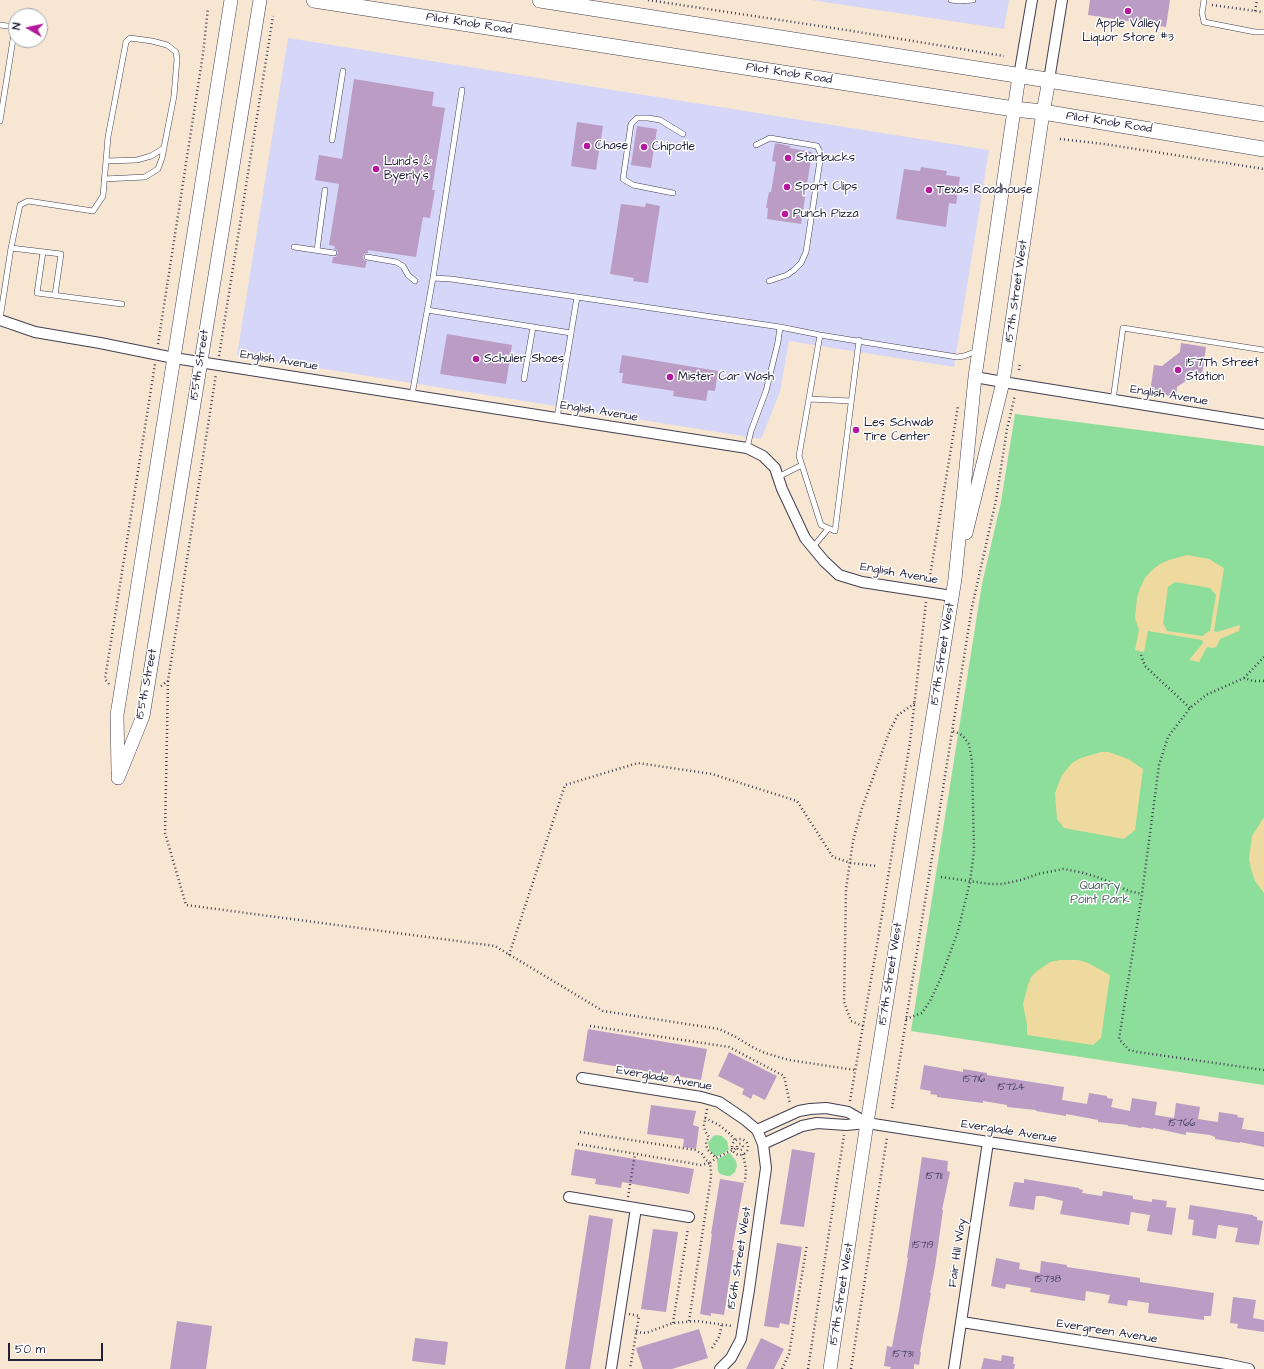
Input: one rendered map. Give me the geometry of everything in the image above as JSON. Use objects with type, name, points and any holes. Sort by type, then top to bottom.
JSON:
[{"type":"main road","name":"Pilot Knob Road","points":[[314,0],[1014,109],[1043,112],[1264,149]]},
{"type":"main road","points":[[540,0],[1264,114]]},
{"type":"street","name":"155th Street","points":[[231,0],[117,715],[118,778],[143,716],[260,0]]},
{"type":"street","name":"157th Street West","points":[[955,579],[975,377],[1014,109],[1032,0]]},
{"type":"street","name":"157th Street West","points":[[830,1369],[867,1123],[952,596],[1003,382],[1043,112],[1062,0]]},
{"type":"street","name":"English Avenue","points":[[0,319],[35,332],[174,358],[747,448],[763,456],[775,468],[782,489],[805,538],[824,561],[839,575],[862,582],[952,596]]},
{"type":"street","name":"English Avenue","points":[[975,377],[1264,424]]},
{"type":"street","name":"Everglade Avenue","points":[[582,1078],[719,1102],[731,1109],[757,1130],[763,1144]]},
{"type":"street","name":"Everglade Avenue","points":[[757,1130],[788,1115],[810,1108],[826,1108],[848,1112],[867,1123],[1264,1185]]},
{"type":"street","points":[[763,1144],[787,1132],[810,1124],[817,1123],[845,1130],[867,1123]]},
{"type":"street","name":"Fair Hill Way","points":[[954,1369],[988,1142]]},
{"type":"street","name":"156th Street West","points":[[720,1369],[731,1358],[737,1349],[740,1339],[766,1177],[766,1162],[763,1144]]},
{"type":"street","points":[[569,1197],[689,1217]]},
{"type":"street","points":[[612,1369],[631,1208]]},
{"type":"street","name":"Evergreen Avenue","points":[[962,1322],[1226,1364],[1249,1369]]},
{"type":"lane","points":[[953,0],[973,0]]},
{"type":"lane","points":[[1204,2],[1202,13],[1204,22],[1255,32],[1264,32]]},
{"type":"lane","points":[[0,25],[15,27],[0,121]]},
{"type":"lane","points":[[0,319],[11,248],[20,205],[28,201],[93,211],[103,196],[104,179],[108,137],[126,42],[130,38],[167,44],[176,52],[177,59],[174,96],[164,148],[158,170],[146,177],[104,179]]},
{"type":"lane","points":[[332,140],[343,71]]},
{"type":"lane","points":[[412,396],[462,90]]},
{"type":"lane","points":[[673,192],[633,185],[623,179],[631,124],[638,118],[660,120],[683,134]]},
{"type":"lane","points":[[756,145],[770,138],[817,146],[821,154],[806,252],[801,263],[794,270],[787,275],[769,281]]},
{"type":"lane","points":[[106,160],[137,160],[151,156],[164,148]]},
{"type":"lane","points":[[317,250],[326,190]]},
{"type":"lane","points":[[294,247],[334,252]]},
{"type":"lane","points":[[11,248],[61,254],[55,295]]},
{"type":"lane","points":[[43,252],[37,293],[122,304]]},
{"type":"lane","points":[[367,257],[396,262],[403,266],[408,275],[415,281]]},
{"type":"lane","points":[[432,278],[451,279],[780,327],[820,335],[859,340],[957,357],[979,351]]},
{"type":"lane","points":[[557,418],[577,297]]},
{"type":"lane","points":[[427,310],[571,333]]},
{"type":"lane","points":[[524,379],[533,327]]},
{"type":"lane","points":[[747,448],[751,431],[766,391],[778,342],[780,327]]},
{"type":"lane","points":[[1113,400],[1123,328],[1264,350]]},
{"type":"lane","points":[[820,335],[799,456],[821,525],[835,531],[859,340]]},
{"type":"lane","points":[[809,399],[851,401]]},
{"type":"lane","points":[[778,477],[802,465]]},
{"type":"lane","points":[[813,548],[828,529]]},
{"type":"path","points":[[648,0],[1004,56]]},
{"type":"path","points":[[1255,11],[1257,0]]},
{"type":"path","points":[[1204,2],[1263,12]]},
{"type":"path","points":[[1060,139],[1104,144],[1264,169]]},
{"type":"path","points":[[892,1108],[972,607],[996,500],[1007,429],[1013,402]]},
{"type":"path","points":[[930,571],[958,406]]},
{"type":"path","points":[[850,1102],[896,828],[915,703],[926,610]]},
{"type":"path","points":[[1141,655],[1145,666],[1190,708]]},
{"type":"path","points":[[1264,657],[1244,678],[1206,695],[1190,708],[1168,737],[1159,765],[1142,894],[1120,1039],[1129,1050],[1138,1052],[1264,1070]]},
{"type":"path","points":[[1244,678],[1253,681],[1264,681]]},
{"type":"path","points":[[168,681],[165,833],[186,905],[495,946],[603,1012],[719,1029],[765,1054],[789,1060],[855,1070]]},
{"type":"path","points":[[863,1026],[851,1020],[844,1002],[846,889],[853,842],[861,812],[890,730],[898,715],[915,703]]},
{"type":"path","points":[[906,1019],[922,1013],[930,1001],[940,980],[958,931],[970,882],[974,852],[972,760],[969,744],[962,735],[953,731]]},
{"type":"path","points":[[509,955],[565,785],[638,763],[712,774],[797,801],[833,857],[851,863],[877,866]]},
{"type":"path","points":[[941,877],[970,882],[1002,884],[1063,869],[1100,878],[1129,891],[1142,894]]},
{"type":"path","points":[[590,1026],[729,1047],[784,1076],[790,1104]]},
{"type":"path","points":[[708,1099],[704,1125],[705,1131],[709,1137],[706,1142],[707,1149],[716,1158]]},
{"type":"path","points":[[705,1118],[719,1124],[735,1140]]},
{"type":"path","points":[[808,1369],[845,1130]]},
{"type":"path","points":[[580,1132],[695,1150],[702,1154],[710,1163],[711,1177],[689,1321]]},
{"type":"path","points":[[851,1369],[887,1137]]},
{"type":"path","points":[[742,1139],[747,1143],[748,1149],[743,1154],[738,1155],[732,1150],[731,1146],[735,1140],[742,1139]]},
{"type":"path","points":[[578,1144],[701,1165],[710,1163],[716,1158],[737,1148]]},
{"type":"path","points":[[631,1208],[635,1154]]},
{"type":"path","points":[[743,1154],[746,1169],[745,1182]]},
{"type":"path","points":[[673,1323],[689,1217]]},
{"type":"path","points":[[782,1369],[789,1354],[807,1244]]},
{"type":"path","points":[[627,1313],[638,1316],[630,1369]]},
{"type":"path","points":[[636,1332],[653,1331],[673,1323],[689,1321],[704,1321],[742,1328]]},
{"type":"path","points":[[712,1348],[719,1337],[722,1324]]},
{"type":"shaded area","points":[[811,0],[1009,0],[1004,29]]},
{"type":"shaded area","points":[[288,38],[989,150],[954,367],[789,341],[780,392],[761,439],[237,355]]},
{"type":"green space","name":"Quarry Point Park","points":[[1015,414],[1264,446],[1264,1085],[911,1031],[982,584],[1001,502]]},
{"type":"green space","points":[[713,1136],[722,1136],[727,1141],[729,1150],[716,1157],[710,1151],[708,1143]]},
{"type":"green space","points":[[730,1153],[736,1161],[737,1166],[735,1172],[730,1176],[720,1174],[718,1171],[717,1159]]},
{"type":"sand","points":[[1187,555],[1209,559],[1224,568],[1214,631],[1217,632],[1240,625],[1239,631],[1220,639],[1216,647],[1207,647],[1199,662],[1189,660],[1203,643],[1202,640],[1148,631],[1144,652],[1135,650],[1139,630],[1135,618],[1137,598],[1140,588],[1145,578],[1151,571],[1160,564]],"holes":[[[1175,582],[1210,588],[1216,595],[1210,631],[1203,636],[1167,631],[1163,623],[1168,587]]]},
{"type":"sand","points":[[1101,752],[1109,752],[1128,759],[1143,769],[1135,830],[1124,839],[1064,828],[1057,819],[1055,793],[1062,775],[1072,763],[1081,758]]},
{"type":"sand","points":[[1264,817],[1264,893],[1255,881],[1249,859],[1252,836]]},
{"type":"sand","points":[[1060,960],[1078,960],[1088,963],[1110,975],[1101,1038],[1093,1045],[1027,1035],[1027,1025],[1023,1004],[1031,977],[1050,962]]},
{"type":"building","name":"Apple Valley Liquor Store #3","points":[[1090,0],[1170,0],[1166,27],[1088,15]]},
{"type":"building","name":"Lund's & Byerly's","points":[[354,79],[434,92],[432,106],[445,108],[432,190],[435,190],[430,218],[423,217],[416,257],[368,250],[368,253],[364,254],[363,257],[364,260],[367,261],[365,268],[332,263],[333,257],[336,257],[338,253],[337,250],[334,249],[335,246],[329,245],[339,184],[315,180],[319,155],[342,159]]},
{"type":"building","name":"Chase","points":[[577,122],[603,126],[596,170],[571,166]]},
{"type":"building","name":"Chipotle","points":[[637,126],[657,129],[651,168],[631,165]]},
{"type":"building","points":[[775,143],[790,146],[790,148],[812,152],[801,224],[767,219],[768,208],[766,208],[769,192],[771,192],[776,162],[772,161]]},
{"type":"building","name":"Texas Roadhouse","points":[[921,167],[947,171],[946,175],[960,177],[956,204],[949,203],[946,227],[896,219],[904,169],[920,171]]},
{"type":"building","points":[[646,203],[660,206],[648,283],[633,281],[634,278],[610,274],[621,204],[645,207]]},
{"type":"building","name":"Schuler Shoes","points":[[447,334],[512,345],[506,384],[440,374]]},
{"type":"building","name":"157Th Street Station","points":[[1181,343],[1206,347],[1202,375],[1196,374],[1177,387],[1176,397],[1150,392],[1154,365],[1162,366],[1180,352]]},
{"type":"building","name":"Mister Car Wash","points":[[622,355],[718,371],[715,391],[708,390],[706,401],[673,396],[674,391],[622,383],[623,373],[619,373]]},
{"type":"building","points":[[588,1029],[707,1049],[701,1080],[583,1061]]},
{"type":"building","points":[[729,1052],[777,1076],[765,1100],[753,1094],[751,1099],[742,1094],[744,1089],[718,1076]]},
{"type":"building","points":[[924,1065],[963,1072],[963,1069],[987,1073],[987,1075],[1064,1087],[1062,1100],[1087,1104],[1089,1093],[1107,1096],[1107,1098],[1113,1099],[1111,1107],[1130,1111],[1132,1098],[1157,1102],[1155,1115],[1174,1118],[1176,1103],[1200,1107],[1198,1119],[1218,1122],[1219,1112],[1238,1115],[1237,1117],[1244,1118],[1242,1129],[1264,1132],[1264,1147],[1215,1139],[1215,1137],[1210,1135],[1186,1132],[1186,1135],[1153,1128],[1141,1128],[1098,1122],[1098,1120],[1066,1114],[1066,1116],[1036,1110],[1007,1107],[1007,1105],[983,1101],[983,1103],[937,1097],[937,1095],[930,1094],[931,1091],[920,1089]]},
{"type":"building","points":[[651,1105],[696,1111],[693,1125],[699,1127],[696,1149],[683,1147],[684,1139],[647,1134]]},
{"type":"building","points":[[575,1149],[694,1169],[689,1194],[622,1182],[621,1188],[595,1184],[596,1179],[571,1175]]},
{"type":"building","points":[[792,1149],[815,1153],[804,1227],[780,1224]]},
{"type":"building","points":[[922,1157],[948,1161],[947,1171],[950,1172],[942,1210],[935,1267],[919,1365],[914,1364],[914,1369],[890,1369],[891,1367],[884,1366],[887,1346],[892,1347],[899,1310]]},
{"type":"building","points":[[720,1179],[744,1183],[732,1250],[734,1250],[724,1315],[711,1313],[711,1316],[700,1314]]},
{"type":"building","points":[[1024,1179],[1079,1188],[1083,1190],[1082,1193],[1102,1196],[1103,1191],[1133,1196],[1133,1199],[1152,1202],[1152,1199],[1167,1201],[1166,1207],[1176,1208],[1172,1235],[1147,1231],[1150,1215],[1131,1212],[1129,1225],[1060,1214],[1063,1201],[1043,1196],[1036,1196],[1034,1210],[1009,1206],[1014,1182],[1024,1183]]},
{"type":"building","points":[[1190,1205],[1253,1215],[1257,1217],[1257,1220],[1263,1221],[1259,1245],[1235,1242],[1238,1228],[1218,1225],[1216,1239],[1192,1235],[1194,1220],[1188,1219]]},
{"type":"building","points":[[589,1215],[613,1219],[601,1300],[590,1369],[565,1369]]},
{"type":"building","points":[[653,1229],[678,1232],[666,1312],[641,1309]]},
{"type":"building","points":[[777,1243],[802,1247],[789,1325],[780,1323],[779,1328],[764,1326]]},
{"type":"building","points":[[996,1258],[1020,1263],[1019,1269],[1040,1273],[1041,1261],[1067,1265],[1067,1267],[1140,1278],[1140,1282],[1214,1293],[1211,1316],[1204,1316],[1204,1320],[1148,1313],[1149,1303],[1128,1300],[1127,1306],[1108,1303],[1110,1295],[1086,1291],[1085,1301],[1030,1292],[1031,1288],[1006,1284],[1005,1289],[991,1286]]},
{"type":"building","points":[[1233,1297],[1256,1300],[1253,1318],[1264,1320],[1264,1332],[1237,1328],[1238,1324],[1230,1323]]},
{"type":"building","points":[[177,1321],[212,1326],[206,1369],[170,1369]]},
{"type":"building","points":[[699,1329],[708,1358],[672,1369],[643,1369],[636,1348]]},
{"type":"building","points":[[415,1338],[448,1342],[445,1365],[412,1361]]},
{"type":"building","points":[[761,1338],[784,1349],[774,1369],[746,1369]]},
{"type":"building","points":[[1002,1355],[1014,1357],[1014,1369],[981,1369],[984,1358],[1001,1361]]},
{"type":"place","name":"Apple Valley Liquor Store #3","points":[[1128,11]]},
{"type":"place","name":"Chase","points":[[587,146]]},
{"type":"place","name":"Chipotle","points":[[644,147]]},
{"type":"place","name":"Starbucks","points":[[788,158]]},
{"type":"place","name":"Lund's & Byerly's","points":[[376,169]]},
{"type":"place","name":"Sport Clips","points":[[787,187]]},
{"type":"place","name":"Texas Roadhouse","points":[[929,190]]},
{"type":"place","name":"Punch Pizza","points":[[785,214]]},
{"type":"place","name":"Schuler Shoes","points":[[476,359]]},
{"type":"place","name":"157Th Street Station","points":[[1178,370]]},
{"type":"place","name":"Mister Car Wash","points":[[670,377]]},
{"type":"place","name":"Les Schwab Tire Center","points":[[856,430]]}]
